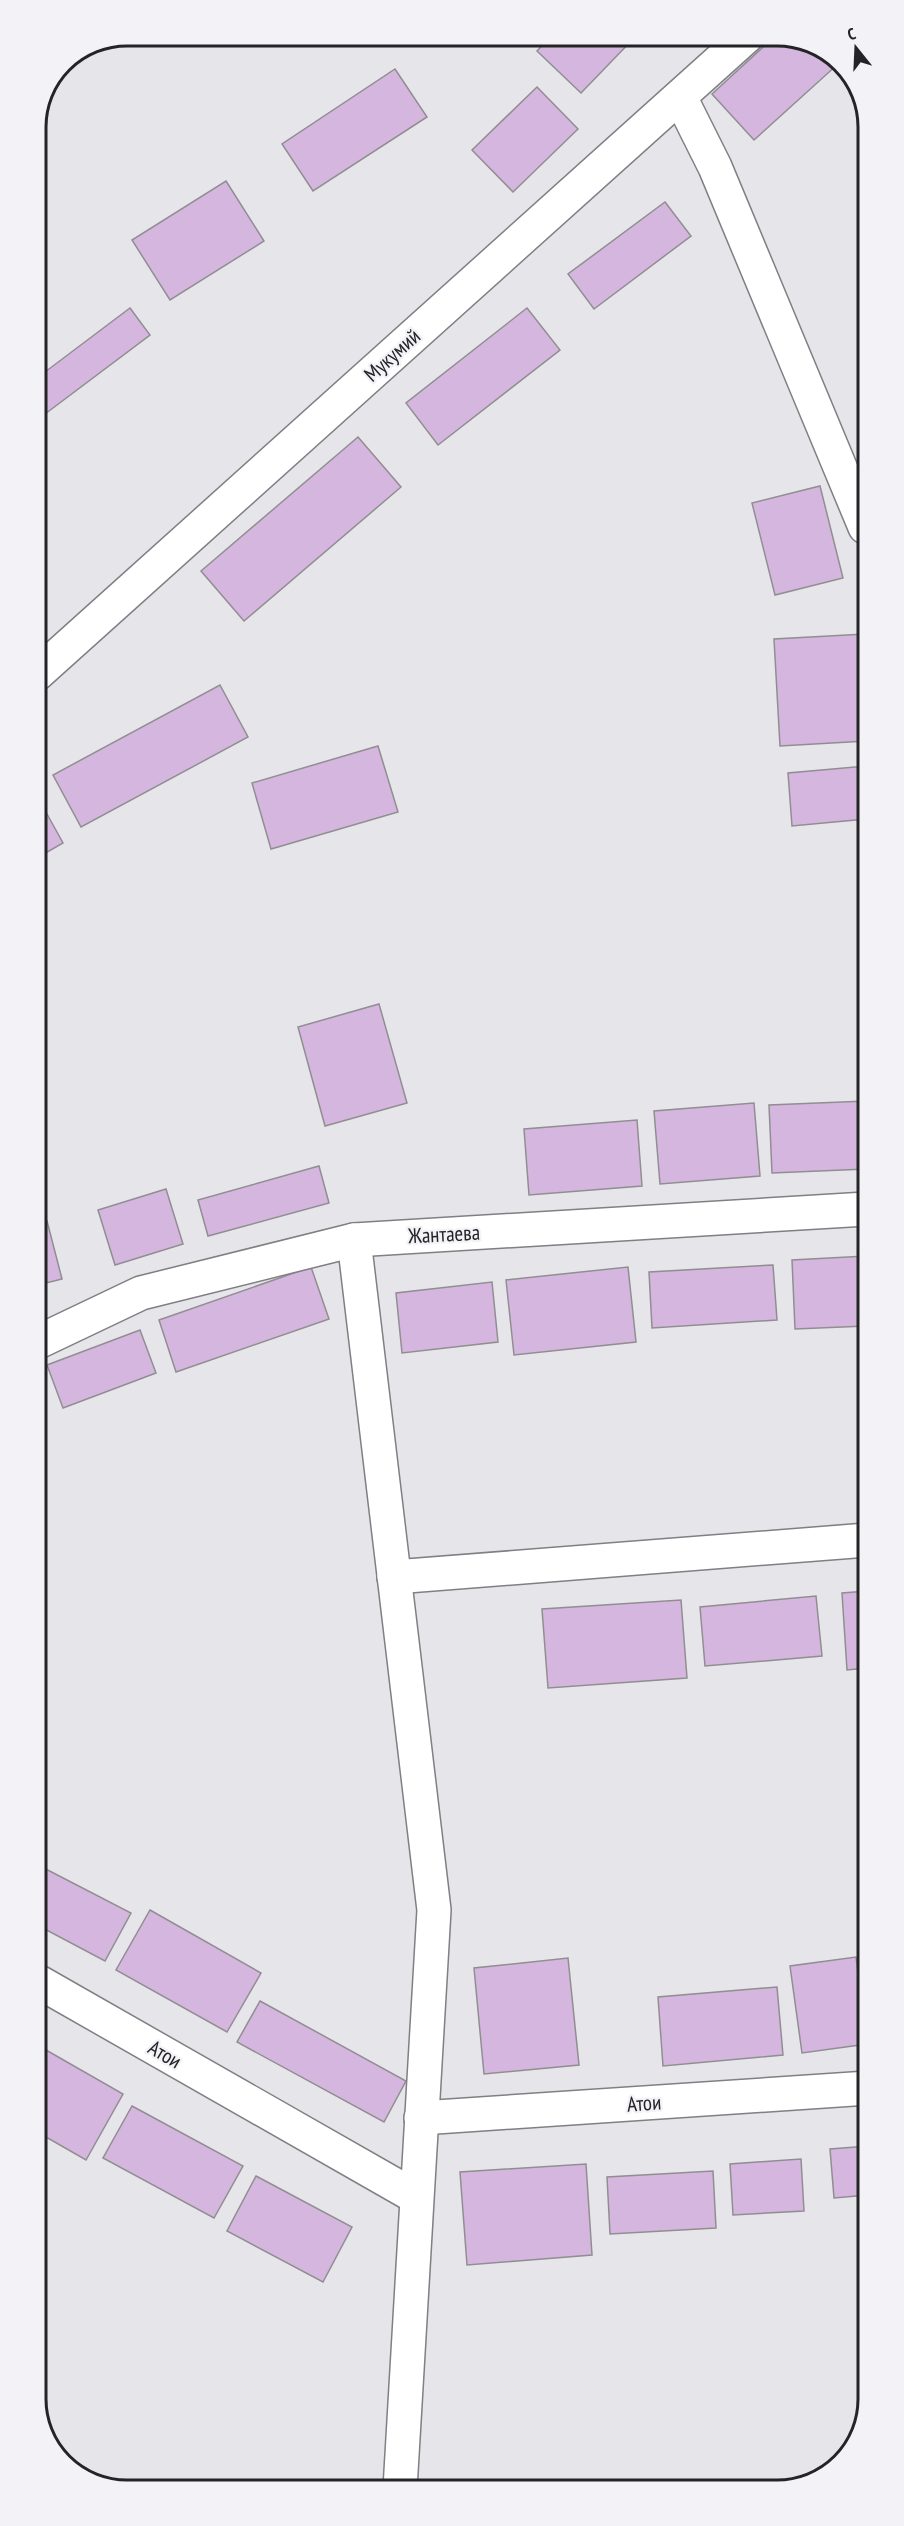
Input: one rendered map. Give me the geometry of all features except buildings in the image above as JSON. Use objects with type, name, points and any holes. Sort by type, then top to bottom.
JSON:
[{"type":"street","name":"Мукумий","points":[[47,665],[735,47]]},
{"type":"street","points":[[680,97],[715,168],[858,509]]},
{"type":"street","name":"Жантаева","points":[[46,1338],[141,1293],[354,1240],[858,1209]]},
{"type":"street","points":[[354,1240],[434,1910],[400,2479]]},
{"type":"street","points":[[394,1577],[858,1541]]},
{"type":"street","name":"Атои","points":[[46,1986],[416,2198]]},
{"type":"street","name":"Атои","points":[[421,2118],[858,2089]]}]
